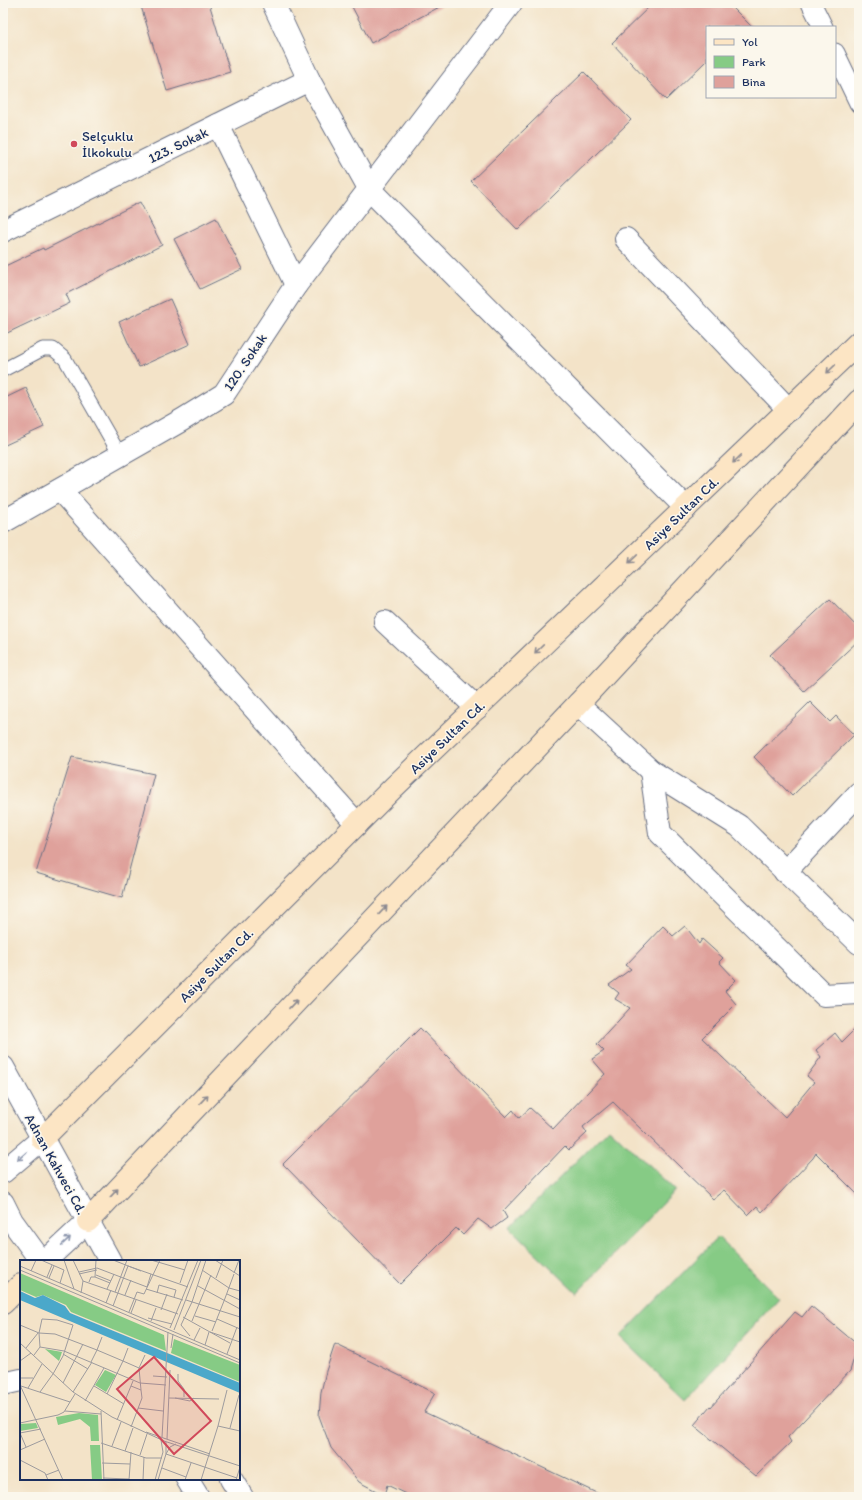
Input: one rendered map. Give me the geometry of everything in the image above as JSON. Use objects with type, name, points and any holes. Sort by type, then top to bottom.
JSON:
[{"type":"main road","name":"Asiye Sultan Cd.","points":[[42,1139],[394,787],[859,342]]},
{"type":"main road","points":[[88,1222],[578,704],[859,402]]},
{"type":"main road","points":[[3,1303],[20,1286]]},
{"type":"street","points":[[273,3],[309,80],[370,190],[686,508]]},
{"type":"street","name":"120. Sokak","points":[[3,522],[182,420],[224,394],[296,285],[370,190],[511,3]]},
{"type":"street","points":[[811,3],[822,26]]},
{"type":"street","points":[[836,55],[859,104]]},
{"type":"street","name":"123. Sokak","points":[[3,231],[309,80]]},
{"type":"street","points":[[218,125],[296,285]]},
{"type":"street","points":[[626,239],[789,410]]},
{"type":"street","points":[[60,490],[357,824]]},
{"type":"street","points":[[385,622],[477,708]]},
{"type":"street","points":[[578,704],[651,771],[739,826],[859,943]]},
{"type":"street","points":[[651,771],[660,833],[824,995],[859,992]]},
{"type":"street","points":[[785,872],[859,793]]},
{"type":"street","name":"Adnan Kahveci Cd.","points":[[3,1068],[109,1260]]},
{"type":"street","points":[[3,1172],[42,1139]]},
{"type":"street","points":[[3,1203],[12,1221],[39,1260]]},
{"type":"street","points":[[46,1260],[88,1222]]},
{"type":"street","points":[[3,1384],[20,1380]]},
{"type":"street","points":[[188,1480],[198,1497]]},
{"type":"street","points":[[233,1480],[242,1497]]},
{"type":"lane","points":[[3,370],[43,349],[53,349],[65,359],[120,455]]},
{"type":"green space","points":[[609,1128],[675,1190],[577,1293],[510,1228]]},
{"type":"green space","points":[[718,1237],[779,1298],[685,1400],[620,1337]]},
{"type":"building","points":[[140,3],[209,3],[230,72],[167,91]]},
{"type":"building","points":[[350,3],[447,3],[371,43]]},
{"type":"building","points":[[653,3],[728,3],[751,26],[706,26],[706,61],[666,100],[612,43]]},
{"type":"building","points":[[584,72],[631,120],[518,230],[471,181]]},
{"type":"building","points":[[140,202],[162,245],[66,294],[70,303],[3,335],[3,267],[43,248],[44,250]]},
{"type":"building","points":[[216,218],[242,269],[200,289],[174,239]]},
{"type":"building","points":[[170,299],[190,344],[139,367],[119,322]]},
{"type":"building","points":[[26,388],[44,427],[3,446],[3,399]]},
{"type":"building","points":[[830,599],[859,629],[859,640],[804,691],[770,655]]},
{"type":"building","points":[[810,702],[830,722],[836,716],[854,735],[792,796],[754,757]]},
{"type":"building","points":[[72,757],[154,774],[122,898],[36,873]]},
{"type":"building","points":[[663,926],[673,936],[685,926],[699,944],[702,939],[723,958],[719,962],[736,980],[725,991],[736,1004],[702,1038],[785,1117],[814,1082],[807,1076],[821,1057],[816,1050],[835,1033],[842,1042],[859,1025],[859,1196],[816,1153],[762,1212],[757,1206],[748,1215],[724,1190],[713,1199],[613,1102],[583,1127],[587,1133],[569,1150],[565,1146],[503,1211],[507,1218],[492,1229],[478,1219],[463,1235],[456,1228],[400,1284],[283,1164],[420,1028],[506,1117],[513,1110],[519,1118],[530,1108],[553,1129],[605,1074],[592,1059],[604,1051],[597,1044],[630,1008],[615,999],[619,993],[609,985],[631,969],[626,965]]},
{"type":"building","points":[[811,1306],[858,1345],[850,1371],[788,1437],[791,1442],[756,1476],[694,1425],[795,1312],[802,1317]]},
{"type":"building","points":[[335,1344],[435,1393],[424,1412],[605,1497],[412,1497],[387,1485],[384,1495],[359,1482],[331,1448],[319,1416],[321,1392]]},
{"type":"place","name":"Selçuklu İlkokulu","points":[[74,144]]}]
